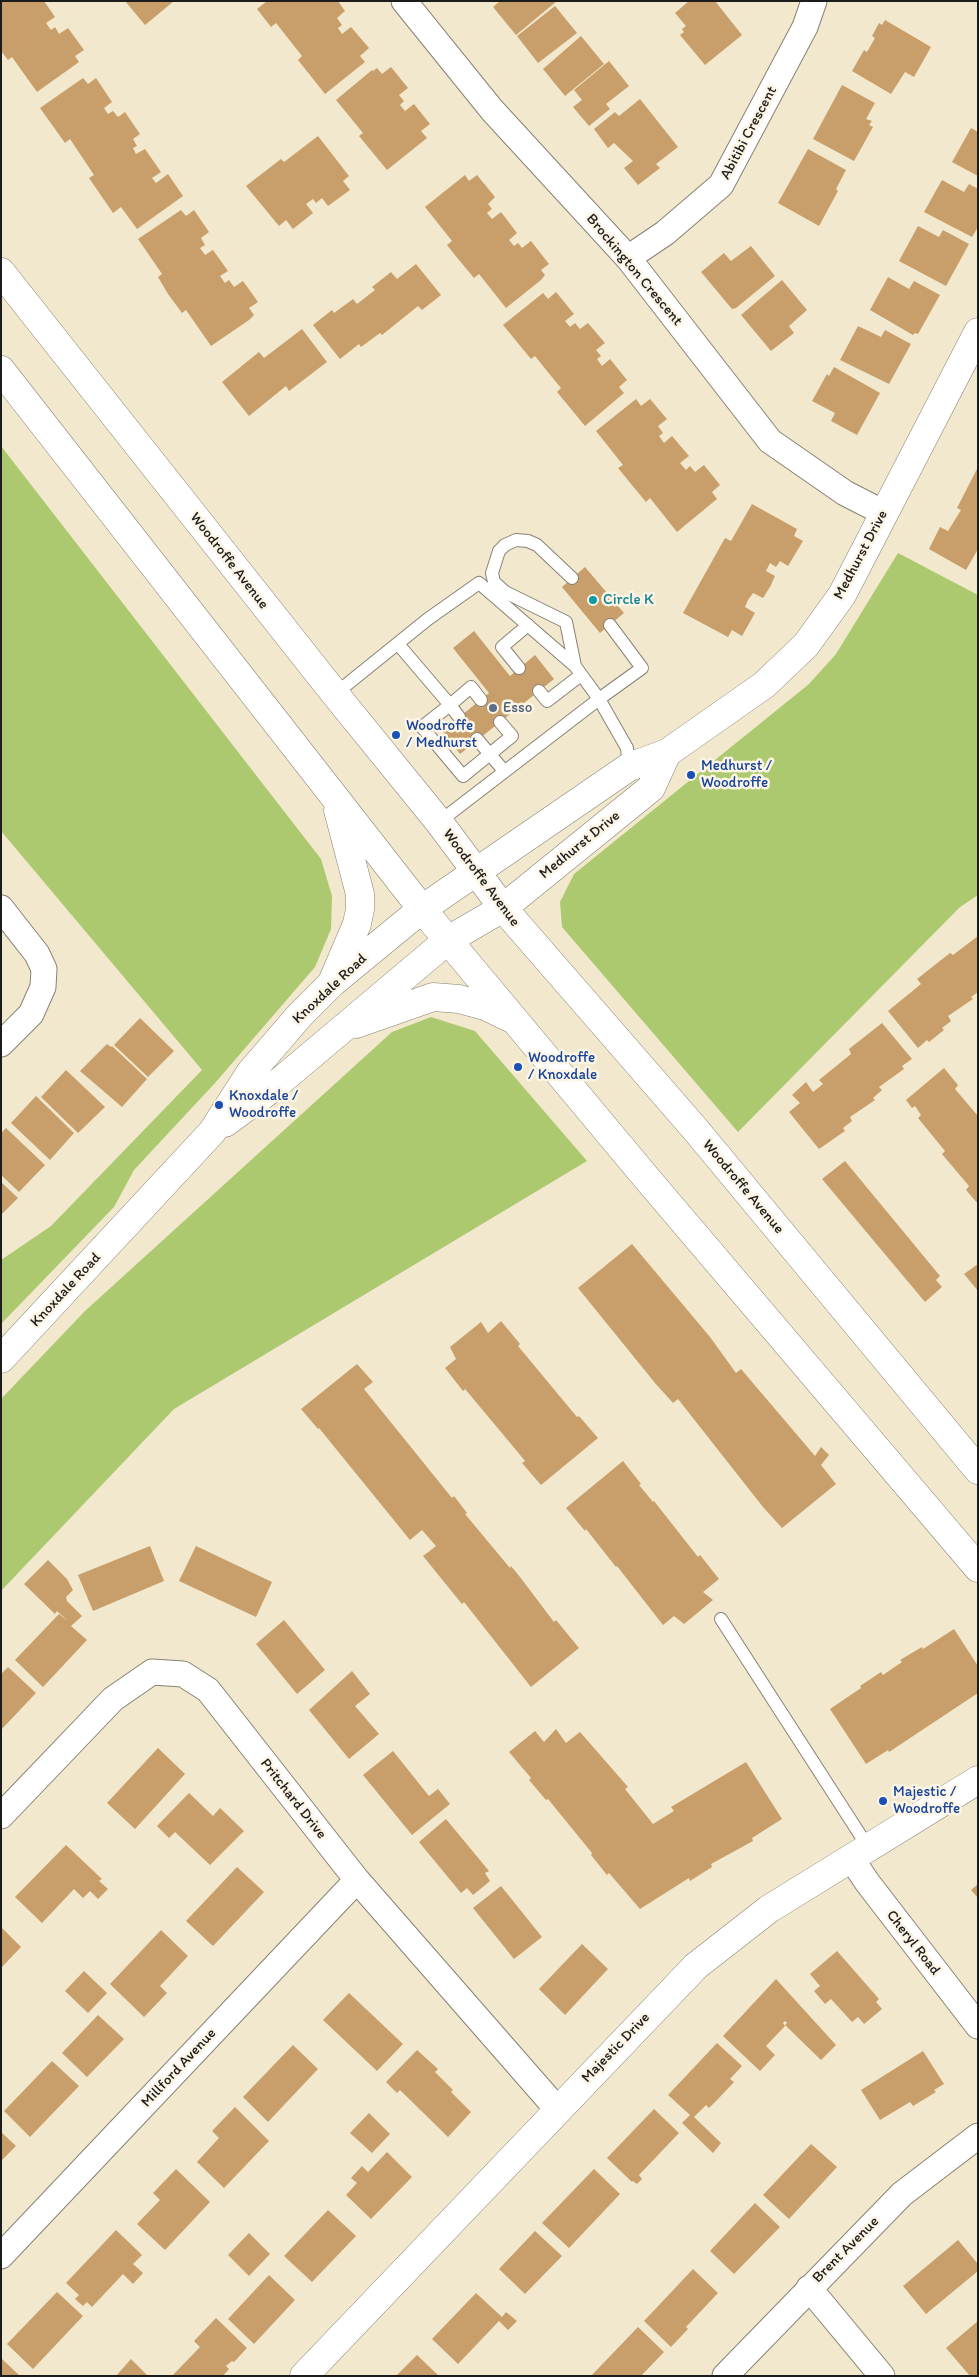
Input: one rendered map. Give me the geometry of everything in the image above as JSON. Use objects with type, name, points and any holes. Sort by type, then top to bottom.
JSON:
[{"type":"main road","name":"Woodroffe Avenue","points":[[1,272],[335,694],[439,822],[502,908],[695,1129],[978,1470]]},
{"type":"main road","name":"Medhurst Drive","points":[[476,874],[629,767],[667,754],[764,684],[806,645],[842,595],[978,332]]},
{"type":"main road","points":[[1,370],[422,909],[978,1568]]},
{"type":"main road","name":"Medhurst Drive","points":[[502,908],[651,788],[667,754]]},
{"type":"main road","points":[[332,983],[357,924],[360,909],[360,894],[336,801]]},
{"type":"main road","name":"Knoxdale Road","points":[[1,1359],[212,1132],[250,1074],[300,1015],[332,983],[422,909],[476,874]]},
{"type":"main road","name":"Knoxdale Road","points":[[212,1132],[271,1089],[448,940],[502,908]]},
{"type":"main road","points":[[340,1029],[434,997],[459,999],[485,1006],[516,1020]]},
{"type":"main road","name":"Majestic Drive","points":[[304,2376],[696,1966],[769,1909],[978,1780]]},
{"type":"street","name":"Brockington Crescent","points":[[404,1],[492,110],[628,258],[770,441],[845,493],[884,513]]},
{"type":"street","name":"Abitibi Crescent","points":[[628,258],[665,233],[721,185],[805,27],[814,1]]},
{"type":"street","points":[[1,908],[37,954],[44,969],[43,987],[31,1014],[1,1044]]},
{"type":"street","name":"Pritchard Drive","points":[[1,1816],[113,1699],[152,1672],[184,1674],[208,1690],[357,1880],[558,2109]]},
{"type":"street","name":"Cheryl Road","points":[[860,1853],[866,1882],[978,2026]]},
{"type":"street","name":"Millford Avenue","points":[[1,2256],[357,1880]]},
{"type":"street","name":"Brent Avenue","points":[[724,2376],[902,2194],[978,2136]]},
{"type":"street","points":[[809,2288],[882,2376]]},
{"type":"lane","points":[[572,578],[537,545],[528,541],[516,540],[505,545],[494,560],[492,573],[494,582],[504,592],[566,622],[578,670]]},
{"type":"lane","points":[[335,694],[428,619],[479,584],[578,670],[599,699],[627,748],[629,767]]},
{"type":"lane","points":[[439,822],[642,668],[610,624]]},
{"type":"lane","points":[[519,668],[502,647],[528,625]]},
{"type":"lane","points":[[398,644],[459,717]]},
{"type":"lane","points":[[539,691],[547,701],[578,670]]},
{"type":"lane","points":[[481,700],[471,688],[422,727],[463,776],[512,736],[500,722]]},
{"type":"lane","points":[[477,739],[504,771]]},
{"type":"lane","points":[[721,1619],[860,1853]]},
{"type":"green space","points":[[1,446],[321,859],[332,896],[331,929],[315,967],[215,1083],[134,1170],[114,1207],[1,1324],[1,1260],[51,1226],[202,1070],[1,831]]},
{"type":"green space","points":[[898,553],[978,595],[978,895],[960,907],[738,1132],[562,927],[560,902],[574,874],[809,684],[836,654]]},
{"type":"green space","points":[[431,1017],[475,1031],[587,1161],[174,1409],[1,1591],[1,1399],[85,1311],[392,1032]]},
{"type":"building","points":[[1,1],[44,1],[55,17],[46,23],[51,30],[55,27],[59,34],[68,28],[84,50],[75,56],[79,62],[37,92],[12,57],[8,60],[1,51]]},
{"type":"building","points":[[125,1],[174,1],[145,25]]},
{"type":"building","points":[[267,1],[338,1],[345,11],[337,18],[342,25],[338,28],[342,34],[351,27],[369,48],[360,56],[365,62],[325,94],[298,60],[302,56],[276,23],[271,27],[257,9]]},
{"type":"building","points":[[500,1],[557,1],[516,35],[493,7]]},
{"type":"building","points":[[689,1],[715,1],[742,35],[705,65],[680,35],[684,32],[682,29],[686,26],[675,13]]},
{"type":"building","points":[[555,6],[577,33],[538,63],[517,36]]},
{"type":"building","points":[[885,20],[931,47],[914,77],[905,72],[891,94],[852,71],[864,50],[867,52],[875,38],[872,36],[879,23],[882,25]]},
{"type":"building","points":[[581,36],[604,64],[565,96],[543,69]]},
{"type":"building","points":[[609,61],[629,86],[606,104],[610,109],[589,126],[573,107],[582,100],[574,90]]},
{"type":"building","points":[[391,67],[408,88],[399,95],[404,101],[400,105],[405,111],[414,104],[430,124],[421,131],[427,138],[387,170],[359,136],[363,133],[336,100],[372,70],[377,68],[382,74]]},
{"type":"building","points":[[83,78],[88,84],[96,78],[112,102],[104,108],[108,114],[113,111],[118,117],[125,112],[140,134],[133,139],[137,146],[133,148],[136,154],[145,149],[161,172],[152,178],[156,183],[168,174],[183,196],[137,229],[121,207],[113,213],[89,178],[94,175],[70,139],[65,143],[40,108]]},
{"type":"building","points":[[842,85],[875,103],[866,119],[872,121],[869,125],[873,127],[854,161],[813,139]]},
{"type":"building","points":[[640,99],[678,147],[656,164],[660,168],[638,185],[624,168],[633,161],[614,143],[608,148],[594,129],[615,112],[619,116]]},
{"type":"building","points":[[971,128],[978,132],[978,176],[952,162]]},
{"type":"building","points":[[318,136],[349,176],[343,181],[350,190],[328,206],[322,198],[316,203],[313,199],[306,204],[313,213],[293,229],[286,220],[279,226],[246,186],[281,159],[284,162]]},
{"type":"building","points":[[808,149],[846,170],[836,189],[838,191],[819,226],[778,203]]},
{"type":"building","points":[[465,175],[469,181],[477,175],[495,197],[488,204],[492,209],[487,213],[492,219],[501,212],[517,233],[509,240],[514,246],[518,243],[522,248],[531,241],[549,264],[541,270],[545,275],[541,280],[506,308],[479,274],[474,278],[459,260],[447,245],[452,241],[425,207]]},
{"type":"building","points":[[942,180],[964,192],[969,184],[978,189],[978,227],[972,237],[924,212]]},
{"type":"building","points":[[181,210],[186,216],[194,210],[209,232],[201,238],[205,245],[200,248],[205,255],[213,250],[228,271],[220,276],[225,283],[229,280],[234,287],[243,281],[258,302],[249,308],[254,315],[249,320],[211,346],[186,310],[182,313],[168,294],[158,277],[162,274],[138,239]]},
{"type":"building","points":[[918,226],[939,237],[943,230],[969,244],[946,286],[899,261]]},
{"type":"building","points":[[751,246],[775,276],[736,308],[732,309],[701,272],[724,253],[731,261]]},
{"type":"building","points":[[416,264],[441,295],[422,310],[418,306],[382,335],[380,333],[361,347],[359,344],[340,359],[313,325],[332,310],[334,313],[353,299],[357,304],[375,290],[372,287],[391,272],[397,279]]},
{"type":"building","points":[[888,277],[909,289],[914,281],[940,295],[918,334],[915,333],[913,335],[870,310]]},
{"type":"building","points":[[782,280],[807,310],[789,326],[794,333],[771,351],[741,315]]},
{"type":"building","points":[[556,292],[574,314],[565,321],[570,327],[575,323],[580,329],[588,323],[605,343],[596,350],[601,356],[597,359],[602,366],[610,359],[627,380],[619,387],[624,393],[585,426],[557,392],[561,388],[535,356],[531,359],[503,325],[543,293],[548,299]]},
{"type":"building","points":[[858,326],[881,337],[885,330],[911,344],[889,384],[840,360]]},
{"type":"building","points":[[302,329],[327,362],[289,391],[286,386],[249,416],[222,382],[259,352],[264,358]]},
{"type":"building","points":[[834,367],[880,393],[857,435],[831,421],[835,413],[812,401],[827,374],[829,376]]},
{"type":"building","points":[[636,399],[641,406],[650,399],[667,419],[658,426],[663,433],[659,436],[664,443],[672,436],[689,456],[680,463],[686,470],[690,466],[695,472],[704,465],[720,485],[712,492],[717,499],[677,532],[650,498],[646,502],[618,468],[623,465],[596,431]]},
{"type":"building","points":[[978,467],[978,549],[966,570],[929,549],[940,527],[948,531],[961,510],[957,508]]},
{"type":"building","points":[[752,504],[797,529],[794,536],[803,541],[788,566],[780,561],[776,567],[770,563],[766,571],[775,576],[770,587],[763,598],[753,593],[748,600],[745,607],[755,613],[742,636],[732,630],[728,637],[683,613],[725,538],[731,541]]},
{"type":"building","name":"Circle K","points":[[585,567],[624,613],[600,633],[562,587]]},
{"type":"building","name":"Esso","points":[[474,631],[510,676],[535,655],[554,679],[460,754],[442,731],[489,693],[453,648]]},
{"type":"building","points":[[978,936],[978,992],[971,997],[973,999],[948,1016],[951,1021],[942,1028],[944,1030],[918,1048],[888,1011],[921,984],[917,979],[950,953],[953,955]]},
{"type":"building","points":[[140,1018],[174,1051],[148,1077],[114,1045]]},
{"type":"building","points":[[882,1023],[912,1059],[902,1066],[904,1069],[879,1087],[882,1090],[873,1098],[875,1100],[850,1117],[852,1121],[843,1128],[845,1131],[819,1149],[789,1112],[800,1103],[792,1095],[806,1082],[813,1092],[823,1084],[819,1080],[851,1054],[849,1049]]},
{"type":"building","points":[[107,1044],[112,1046],[147,1079],[122,1107],[80,1071]]},
{"type":"building","points":[[944,1068],[958,1085],[955,1089],[978,1116],[978,1204],[966,1190],[969,1186],[942,1154],[945,1151],[918,1118],[921,1115],[915,1106],[912,1108],[906,1100]]},
{"type":"building","points":[[66,1070],[105,1107],[78,1133],[41,1097]]},
{"type":"building","points":[[36,1096],[74,1133],[50,1160],[11,1123]]},
{"type":"building","points":[[6,1128],[45,1165],[19,1192],[1,1175],[1,1133]]},
{"type":"building","points":[[845,1161],[940,1276],[936,1280],[942,1287],[925,1302],[822,1179]]},
{"type":"building","points":[[1,1182],[18,1198],[1,1215]]},
{"type":"building","points":[[632,1244],[710,1337],[736,1373],[741,1369],[815,1456],[821,1447],[829,1455],[821,1465],[836,1484],[782,1528],[763,1507],[678,1399],[673,1403],[578,1288]]},
{"type":"building","points":[[978,1264],[978,1291],[964,1274]]},
{"type":"building","points":[[501,1321],[520,1344],[518,1346],[577,1417],[579,1416],[598,1438],[541,1485],[522,1463],[525,1461],[445,1368],[456,1359],[450,1347],[481,1322],[488,1333]]},
{"type":"building","points":[[357,1364],[373,1382],[364,1389],[452,1498],[454,1496],[467,1513],[465,1514],[510,1568],[511,1566],[554,1622],[556,1620],[579,1648],[531,1687],[464,1602],[462,1604],[423,1556],[436,1546],[422,1530],[410,1540],[319,1428],[301,1409]]},
{"type":"building","points":[[623,1461],[641,1484],[639,1485],[698,1557],[700,1555],[719,1579],[703,1592],[713,1600],[684,1624],[674,1616],[663,1625],[617,1566],[566,1508]]},
{"type":"building","points":[[150,1546],[164,1581],[93,1611],[78,1575]]},
{"type":"building","points":[[196,1546],[272,1582],[256,1617],[179,1581]]},
{"type":"building","points":[[48,1560],[67,1579],[73,1590],[66,1597],[67,1601],[82,1616],[71,1626],[87,1640],[43,1687],[15,1660],[59,1614],[68,1621],[57,1611],[55,1614],[24,1584]]},
{"type":"building","points":[[284,1620],[325,1670],[297,1694],[256,1644]]},
{"type":"building","points":[[954,1629],[978,1666],[978,1693],[889,1752],[888,1750],[866,1764],[830,1709],[881,1672],[883,1675],[902,1662],[900,1660],[922,1647],[923,1649]]},
{"type":"building","points":[[8,1667],[36,1693],[1,1730],[1,1674]]},
{"type":"building","points":[[352,1671],[370,1694],[355,1706],[379,1734],[349,1759],[309,1710]]},
{"type":"building","points":[[556,1729],[566,1743],[580,1732],[628,1787],[625,1789],[653,1824],[674,1811],[671,1807],[746,1762],[782,1819],[752,1838],[753,1841],[711,1864],[712,1867],[690,1881],[689,1878],[640,1909],[609,1873],[607,1875],[591,1855],[592,1853],[548,1799],[546,1800],[529,1780],[531,1778],[509,1752],[535,1731],[544,1742]]},
{"type":"building","points":[[158,1748],[185,1774],[135,1829],[107,1803]]},
{"type":"building","points":[[393,1751],[429,1796],[438,1789],[450,1804],[412,1835],[363,1775]]},
{"type":"building","points":[[189,1793],[213,1816],[220,1808],[244,1831],[210,1865],[175,1832],[169,1838],[157,1826]]},
{"type":"building","points":[[446,1819],[489,1871],[485,1873],[490,1881],[473,1895],[467,1888],[461,1893],[419,1842]]},
{"type":"building","points":[[66,1845],[102,1879],[99,1881],[108,1889],[98,1899],[90,1891],[83,1898],[74,1889],[42,1923],[15,1897]]},
{"type":"building","points":[[237,1867],[264,1892],[213,1946],[186,1921]]},
{"type":"building","points":[[978,1884],[978,1898],[971,1890]]},
{"type":"building","points":[[501,1886],[542,1937],[514,1959],[473,1908]]},
{"type":"building","points":[[1,1927],[21,1947],[1,1968]]},
{"type":"building","points":[[161,1930],[188,1956],[160,1986],[167,1993],[144,2017],[110,1984]]},
{"type":"building","points":[[582,1944],[608,1969],[565,2015],[539,1989]]},
{"type":"building","points":[[837,1951],[879,1999],[876,2002],[882,2009],[864,2024],[858,2017],[852,2022],[831,1999],[825,2004],[814,1991],[820,1986],[810,1974]]},
{"type":"building","points":[[84,1971],[107,1993],[88,2013],[65,1991]]},
{"type":"building","points":[[776,1979],[836,2045],[821,2060],[785,2025],[787,2023],[785,2021],[783,2023],[785,2026],[766,2046],[775,2055],[760,2071],[723,2036]]},
{"type":"building","points":[[349,1993],[403,2044],[377,2071],[323,2020]]},
{"type":"building","points":[[98,2015],[124,2039],[87,2077],[62,2053]]},
{"type":"building","points":[[717,2043],[742,2066],[730,2079],[734,2082],[718,2099],[709,2108],[706,2105],[694,2117],[721,2143],[713,2153],[682,2123],[690,2115],[668,2095]]},
{"type":"building","points":[[293,2045],[318,2069],[268,2122],[243,2097]]},
{"type":"building","points":[[417,2050],[438,2069],[435,2072],[471,2112],[448,2137],[400,2090],[397,2093],[386,2082]]},
{"type":"building","points":[[923,2051],[944,2084],[934,2090],[936,2092],[913,2106],[910,2102],[880,2120],[861,2090]]},
{"type":"building","points":[[52,2061],[79,2086],[30,2137],[4,2111]]},
{"type":"building","points":[[235,2107],[269,2141],[224,2188],[197,2162],[219,2138],[212,2131]]},
{"type":"building","points":[[654,2109],[679,2133],[639,2175],[642,2179],[637,2184],[632,2182],[607,2158]]},
{"type":"building","points":[[369,2113],[390,2134],[372,2153],[350,2133]]},
{"type":"building","points":[[1,2132],[16,2146],[1,2161]]},
{"type":"building","points":[[811,2144],[837,2167],[789,2219],[763,2195]]},
{"type":"building","points":[[387,2152],[412,2177],[371,2219],[346,2195],[357,2183],[351,2178],[362,2166],[368,2172]]},
{"type":"building","points":[[176,2169],[210,2202],[165,2250],[137,2224],[160,2200],[153,2193]]},
{"type":"building","points":[[594,2169],[620,2194],[569,2248],[542,2223]]},
{"type":"building","points":[[755,2203],[780,2227],[734,2274],[710,2251]]},
{"type":"building","points":[[328,2210],[356,2236],[312,2282],[284,2256]]},
{"type":"building","points":[[116,2230],[142,2255],[133,2264],[143,2273],[133,2284],[123,2274],[92,2307],[87,2302],[83,2306],[75,2299],[79,2295],[66,2283]]},
{"type":"building","points":[[535,2231],[562,2256],[525,2294],[499,2269]]},
{"type":"building","points":[[249,2233],[270,2254],[249,2276],[228,2255]]},
{"type":"building","points":[[958,2240],[978,2264],[978,2271],[926,2314],[903,2286]]},
{"type":"building","points":[[693,2269],[718,2293],[686,2327],[688,2329],[671,2347],[644,2321]]},
{"type":"building","points":[[269,2275],[295,2300],[254,2344],[228,2319]]},
{"type":"building","points":[[57,2292],[83,2316],[33,2369],[7,2344]]},
{"type":"building","points":[[476,2293],[502,2317],[506,2312],[517,2321],[508,2330],[499,2321],[458,2364],[432,2339]]},
{"type":"building","points":[[216,2318],[247,2348],[234,2362],[232,2361],[226,2366],[229,2369],[223,2376],[172,2376],[200,2347],[194,2341]]},
{"type":"building","points":[[978,2321],[978,2376],[970,2376],[946,2348]]},
{"type":"building","points":[[638,2327],[664,2352],[641,2376],[591,2376]]},
{"type":"building","points":[[417,2355],[439,2376],[396,2376]]},
{"type":"building","points":[[1,2358],[20,2376],[1,2376]]},
{"type":"building","points":[[131,2359],[148,2376],[116,2376]]},
{"type":"place","name":"Circle K","points":[[593,600]]},
{"type":"place","name":"Esso","points":[[493,708]]},
{"type":"place","name":"Woodroffe / Medhurst","points":[[396,735]]},
{"type":"place","name":"Medhurst / Woodroffe","points":[[691,775]]},
{"type":"place","name":"Woodroffe / Knoxdale","points":[[518,1067]]},
{"type":"place","name":"Knoxdale / Woodroffe","points":[[219,1105]]},
{"type":"place","name":"Majestic / Woodroffe","points":[[883,1801]]}]
